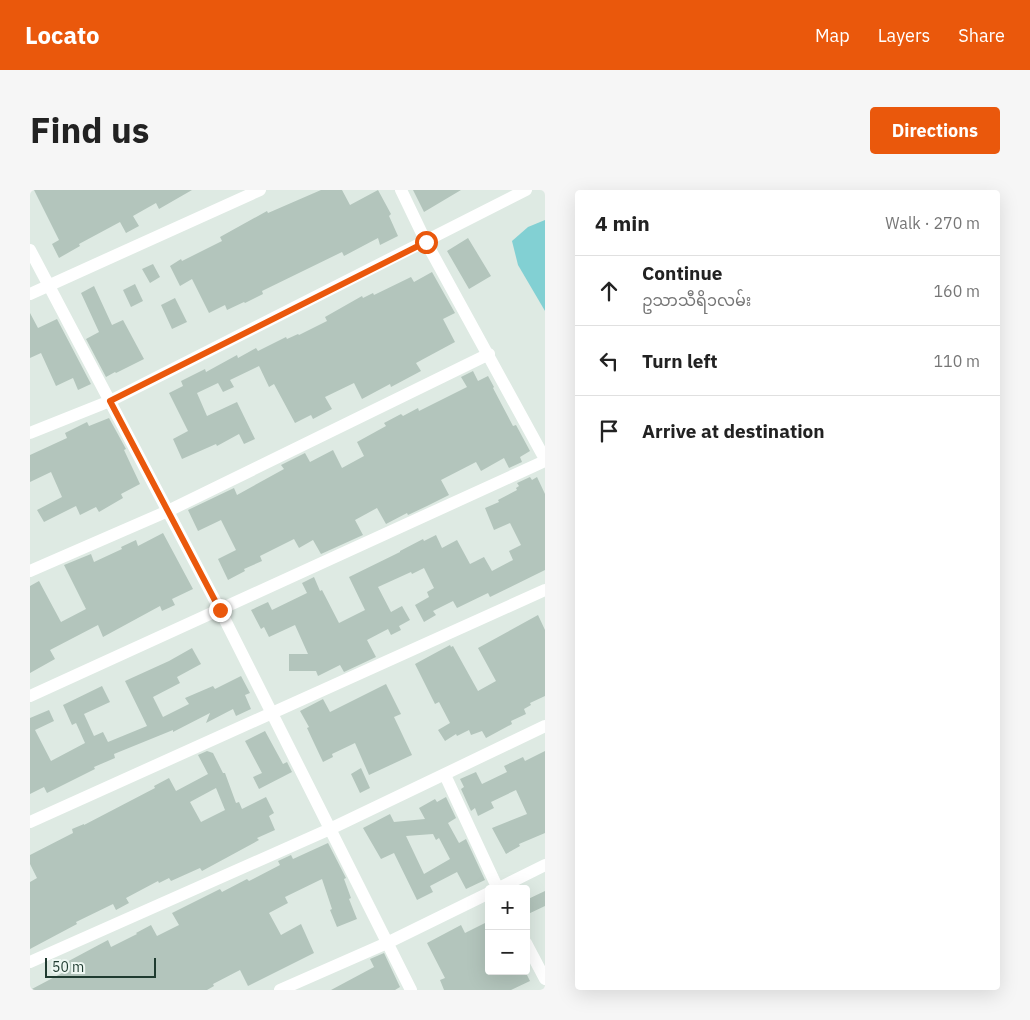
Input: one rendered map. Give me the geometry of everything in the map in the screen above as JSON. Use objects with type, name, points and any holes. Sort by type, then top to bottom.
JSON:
[{"type":"street","points":[[30,294],[260,190]]},
{"type":"street","points":[[30,696],[545,460],[489,354],[426,242],[401,190]]},
{"type":"street","points":[[30,433],[110,401],[526,190]]},
{"type":"street","points":[[30,250],[220,610],[411,990]]},
{"type":"street","points":[[30,571],[168,511],[489,354]]},
{"type":"street","points":[[30,822],[545,590]]},
{"type":"street","points":[[30,962],[330,829],[545,726]]},
{"type":"street","points":[[444,775],[496,885]]},
{"type":"street","points":[[506,885],[545,865]]},
{"type":"street","points":[[280,990],[387,943],[485,895]]},
{"type":"street","points":[[530,951],[545,979]]},
{"type":"water","points":[[545,220],[545,311],[518,265],[512,241],[528,227]]},
{"type":"building","points":[[34,190],[192,190],[159,209],[156,203],[133,216],[139,226],[126,233],[120,222],[79,244],[80,246],[59,258],[52,244],[59,240]]},
{"type":"building","points":[[321,190],[342,190],[350,205],[378,190],[391,214],[389,216],[398,236],[380,245],[378,238],[344,256],[342,252],[262,291],[263,294],[227,310],[225,305],[209,313],[192,279],[180,286],[170,266],[181,259],[182,261],[222,241],[220,237],[267,211],[268,213]]},
{"type":"building","points":[[413,190],[461,190],[424,212]]},
{"type":"building","points":[[468,238],[491,276],[469,289],[447,251]]},
{"type":"building","points":[[153,264],[160,277],[150,283],[142,269]]},
{"type":"building","points":[[432,272],[455,313],[443,319],[455,342],[416,363],[421,371],[391,387],[390,384],[362,399],[354,383],[325,397],[332,409],[313,419],[311,415],[295,423],[274,384],[269,387],[259,366],[230,380],[234,387],[223,392],[218,383],[197,393],[207,416],[237,402],[255,439],[244,444],[239,434],[217,446],[216,444],[182,459],[173,439],[188,431],[169,393],[183,386],[181,381],[205,369],[206,372],[237,355],[238,358],[256,348],[258,351],[286,337],[287,339],[299,335],[327,321],[325,317],[362,296],[363,298],[373,293],[374,295],[411,277],[414,282]]},
{"type":"building","points":[[135,284],[143,301],[131,307],[123,290]]},
{"type":"building","points":[[94,286],[112,325],[123,320],[144,359],[106,377],[86,339],[99,332],[81,293]]},
{"type":"building","points":[[175,298],[187,322],[172,329],[161,305]]},
{"type":"building","points":[[30,313],[38,328],[57,319],[91,384],[78,390],[73,378],[56,386],[41,353],[30,358]]},
{"type":"building","points":[[473,371],[478,381],[488,376],[513,426],[516,425],[530,451],[520,457],[522,462],[509,468],[504,458],[481,471],[476,462],[441,480],[449,495],[427,506],[408,515],[407,513],[386,524],[377,508],[355,520],[363,535],[321,554],[313,540],[299,548],[294,539],[260,556],[262,561],[244,569],[245,571],[228,580],[218,559],[236,550],[221,520],[198,531],[188,510],[234,488],[237,495],[284,469],[281,465],[305,453],[310,462],[333,450],[342,468],[364,456],[357,442],[386,426],[384,423],[401,414],[403,416],[418,408],[419,411],[467,387],[461,377]]},
{"type":"building","points":[[109,418],[126,449],[124,450],[140,484],[121,494],[123,498],[99,512],[96,507],[80,515],[76,506],[44,522],[37,510],[62,497],[51,472],[30,482],[30,455],[67,438],[65,433],[87,422],[89,426]]},
{"type":"building","points":[[530,477],[532,480],[537,477],[545,494],[545,570],[490,597],[488,593],[457,608],[453,601],[433,611],[436,615],[424,622],[415,605],[429,597],[427,592],[434,588],[424,568],[412,574],[411,572],[378,587],[391,612],[402,606],[410,620],[399,626],[401,630],[391,635],[388,629],[367,640],[376,657],[344,672],[340,665],[318,676],[316,671],[289,671],[289,654],[308,654],[295,625],[269,637],[264,627],[261,629],[251,610],[268,602],[272,610],[307,593],[302,583],[314,577],[339,623],[365,610],[349,577],[423,539],[424,541],[436,535],[442,548],[457,540],[470,564],[484,557],[492,571],[513,560],[509,551],[521,545],[510,523],[494,530],[485,508],[499,502],[498,500],[517,490],[516,488],[519,486],[517,483]]},
{"type":"building","points":[[163,533],[193,589],[172,599],[175,605],[162,611],[160,606],[103,637],[98,625],[50,650],[55,659],[30,673],[30,586],[39,581],[61,622],[86,609],[64,565],[91,554],[94,562],[136,540],[138,546]]},
{"type":"building","points":[[538,615],[545,630],[545,696],[530,703],[531,705],[524,709],[526,714],[511,721],[512,724],[486,738],[482,731],[471,735],[469,730],[457,736],[456,734],[445,741],[438,730],[450,723],[439,702],[435,704],[415,664],[450,645],[451,647],[453,646],[478,691],[496,681],[478,648]]},
{"type":"building","points":[[192,648],[201,664],[177,677],[180,683],[153,697],[163,717],[189,704],[185,698],[213,686],[215,689],[241,676],[250,693],[245,695],[251,709],[236,716],[233,709],[206,723],[210,713],[173,732],[173,730],[114,754],[115,758],[94,767],[95,769],[47,793],[44,787],[30,794],[30,718],[49,710],[54,721],[35,730],[51,761],[85,743],[76,723],[72,725],[63,705],[102,686],[110,702],[84,714],[94,736],[103,732],[108,742],[147,726],[125,681]]},
{"type":"building","points":[[386,684],[401,714],[394,717],[412,755],[369,775],[355,743],[332,754],[333,757],[323,762],[307,728],[309,727],[300,711],[323,699],[330,712]]},
{"type":"building","points":[[265,731],[283,764],[287,762],[292,772],[259,789],[253,777],[262,773],[245,741]]},
{"type":"building","points":[[207,751],[213,753],[223,773],[225,773],[236,803],[239,802],[242,809],[266,797],[274,813],[269,816],[275,830],[257,838],[259,840],[202,871],[200,868],[171,881],[169,878],[159,883],[158,881],[126,898],[129,903],[116,910],[113,904],[76,922],[77,924],[30,949],[30,882],[37,878],[30,864],[30,855],[73,833],[72,829],[84,825],[155,788],[154,786],[169,778],[176,791],[208,774],[198,755]],"holes":[[[216,788],[225,810],[201,822],[190,802]]]},
{"type":"building","points":[[545,751],[545,833],[519,844],[520,846],[506,854],[492,828],[527,814],[516,790],[491,802],[494,808],[478,816],[475,808],[471,811],[461,789],[464,787],[460,779],[476,772],[482,784],[507,772],[504,766],[523,757],[525,761]]},
{"type":"building","points":[[361,768],[370,788],[360,793],[351,774]]},
{"type":"building","points":[[446,797],[456,818],[448,823],[459,843],[466,839],[485,880],[466,889],[457,872],[430,886],[433,892],[417,900],[394,853],[381,859],[363,828],[390,814],[394,822],[425,819],[419,808],[435,799],[437,802]],"holes":[[[433,834],[436,840],[439,838],[450,859],[424,874],[406,836]]]},
{"type":"building","points":[[328,843],[346,878],[344,879],[351,898],[349,899],[357,919],[337,927],[330,910],[332,909],[322,879],[285,897],[288,903],[269,913],[281,935],[301,924],[314,953],[248,986],[240,970],[213,984],[214,986],[207,990],[30,990],[66,971],[63,964],[108,940],[111,947],[151,925],[157,936],[179,925],[172,913],[220,889],[222,892],[247,879],[249,881],[280,865],[278,861],[291,855],[293,859]]},
{"type":"building","points":[[545,891],[545,906],[530,913],[530,898]]},
{"type":"building","points":[[485,923],[485,975],[527,975],[530,981],[511,990],[444,990],[440,980],[445,978],[427,943],[461,925],[465,933]]},
{"type":"building","points":[[384,953],[400,987],[395,990],[331,990],[374,967],[370,959]]},
{"type":"route","points":[[220,610],[110,401],[426,242]]}]
